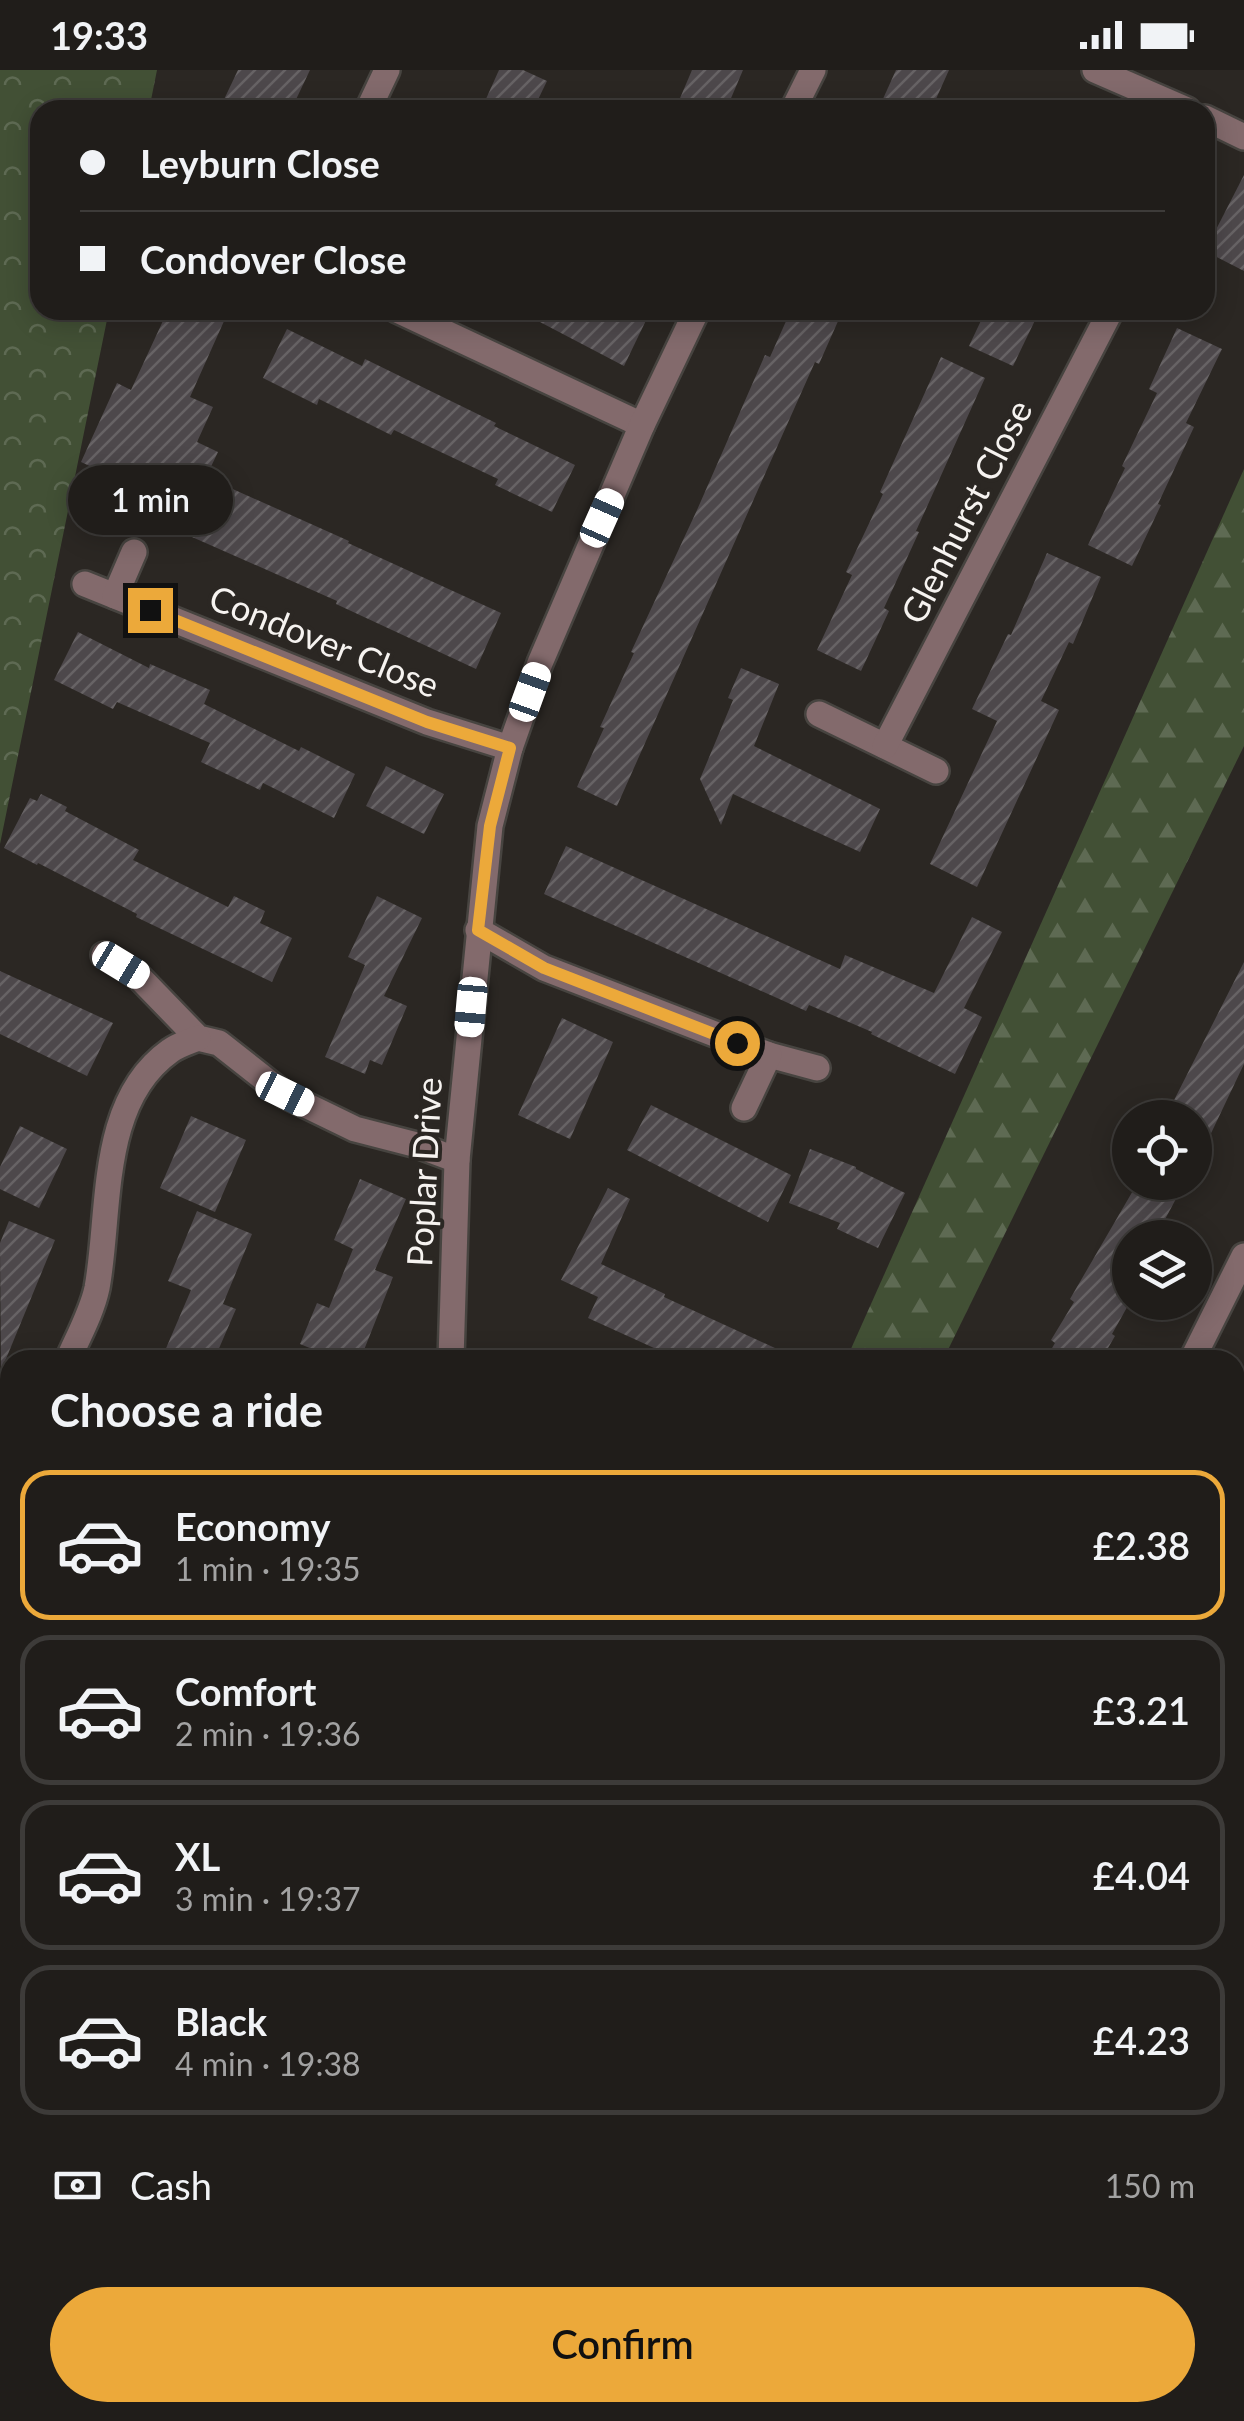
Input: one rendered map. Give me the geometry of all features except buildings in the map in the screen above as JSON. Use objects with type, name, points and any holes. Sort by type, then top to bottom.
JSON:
[{"type":"street","points":[[373,100],[387,70]]},
{"type":"street","points":[[798,100],[814,70]]},
{"type":"street","points":[[1095,70],[1161,100]]},
{"type":"street","points":[[1215,124],[1244,136]]},
{"type":"street","points":[[418,320],[642,425]]},
{"type":"street","name":"Poplar Drive","points":[[451,1350],[457,1160],[490,826],[510,748],[540,664],[642,425],[692,320]]},
{"type":"street","name":"Glenhurst Close","points":[[885,746],[1106,320]]},
{"type":"street","points":[[115,596],[134,552]]},
{"type":"street","name":"Condover Close","points":[[85,584],[427,722],[510,748]]},
{"type":"street","points":[[819,714],[936,771]]},
{"type":"street","points":[[478,930],[544,968],[770,1056],[817,1068]]},
{"type":"street","points":[[104,955],[138,976],[198,1038],[219,1043],[285,1094],[355,1129],[417,1144],[457,1160]]},
{"type":"street","points":[[72,1350],[96,1292],[110,1165],[125,1107],[146,1075],[171,1050],[198,1038]]},
{"type":"street","points":[[744,1108],[770,1056]]},
{"type":"street","points":[[1198,1350],[1244,1256]]},
{"type":"green space","points":[[0,70],[157,70],[151,100],[30,100],[30,320],[107,320],[0,844]]},
{"type":"green space","points":[[1244,469],[1244,746],[948,1350],[850,1350]]},
{"type":"route","points":[[150,610],[427,722],[510,748],[490,826],[478,930],[544,968],[737,1043]]}]
